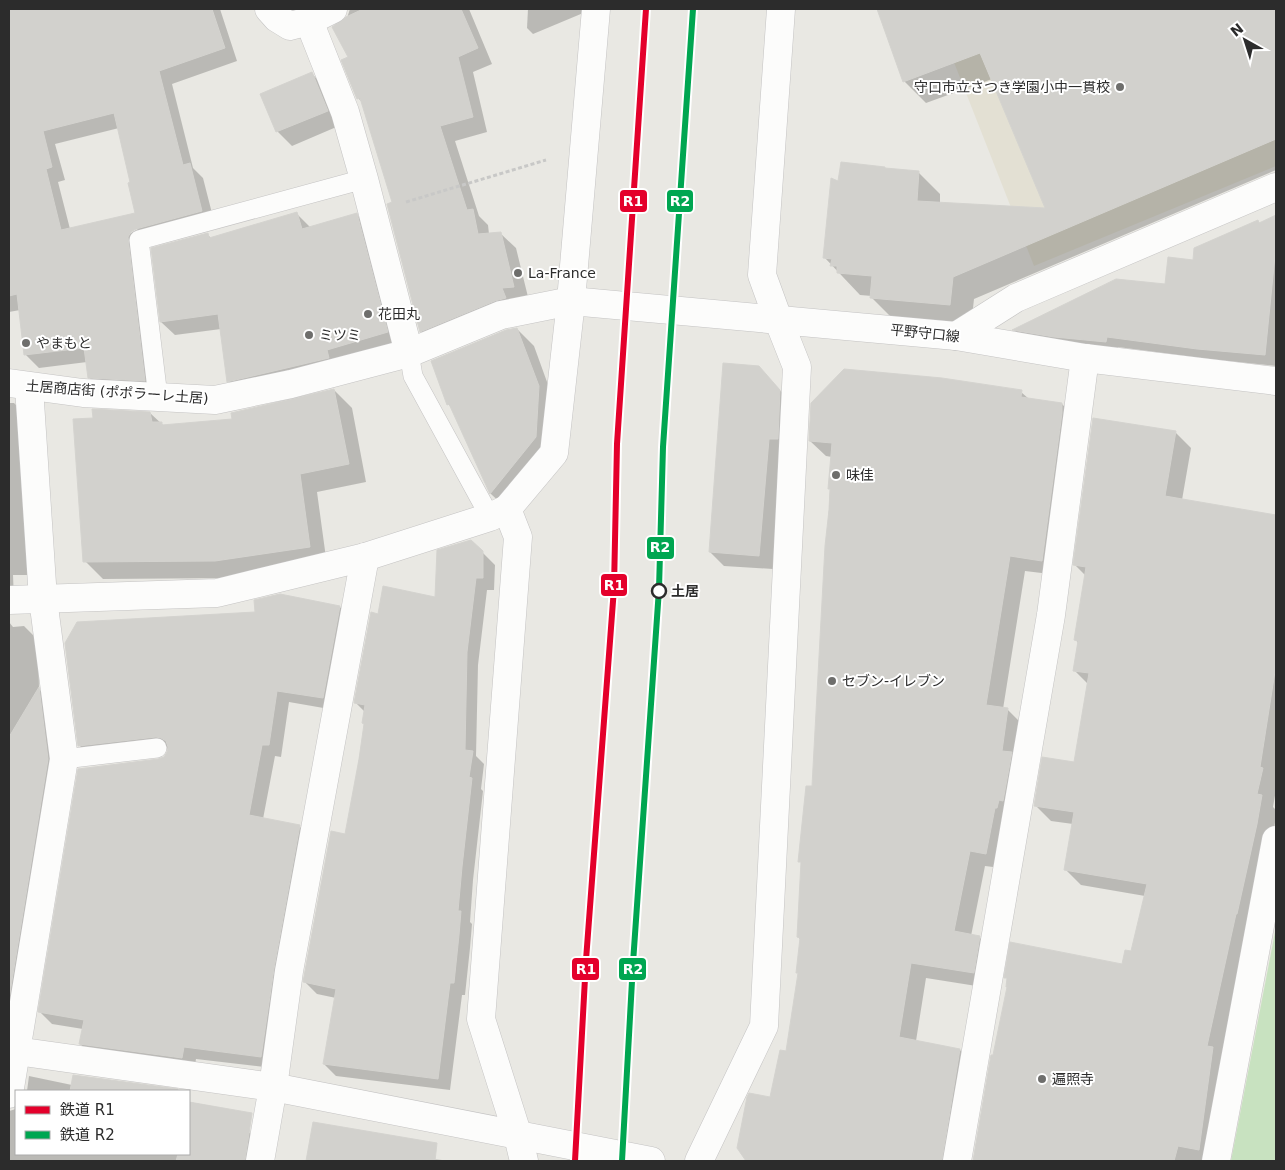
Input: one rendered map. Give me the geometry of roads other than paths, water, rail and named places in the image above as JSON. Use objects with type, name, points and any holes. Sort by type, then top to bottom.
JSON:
[{"type":"street","points":[[268,9],[277,18],[290,26],[309,21],[333,9]]},
{"type":"street","points":[[9,600],[217,593],[365,557],[498,513],[554,453],[571,301],[596,9]]},
{"type":"street","points":[[699,1161],[764,1026],[796,367],[762,275],[781,9]]},
{"type":"street","points":[[309,21],[345,112],[409,353]]},
{"type":"street","points":[[956,336],[1016,298],[1276,188]]},
{"type":"street","name":"平野守口線","points":[[571,301],[956,336],[1085,358],[1276,381]]},
{"type":"street","name":"土居商店街 (ポポラーレ土居)","points":[[19,385],[82,393],[215,400],[291,384],[409,353],[501,315],[571,301]]},
{"type":"street","points":[[957,1161],[1051,615],[1085,358]]},
{"type":"street","points":[[9,1094],[12,1050],[64,760],[43,598],[19,385]]},
{"type":"street","points":[[498,513],[518,537],[481,1020],[521,1148]]},
{"type":"street","points":[[260,1161],[288,972],[365,557]]},
{"type":"street","points":[[1216,1161],[1276,840]]},
{"type":"street","points":[[12,1050],[272,1087],[521,1148],[651,1161]]},
{"type":"lane","points":[[158,397],[139,240],[364,180]]},
{"type":"lane","points":[[409,353],[414,376],[498,513]]},
{"type":"lane","points":[[64,760],[157,748]]},
{"type":"rail line","name":"R1","points":[[575,1161],[586,960],[614,588],[617,444],[646,9]]},
{"type":"rail line","name":"R2","points":[[622,1161],[633,963],[659,589],[663,447],[693,9]]},
{"type":"place","name":"守口市立さつき学園小中一貫校","points":[[1120,87]]},
{"type":"place","name":"La-France","points":[[518,273]]},
{"type":"place","name":"花田丸","points":[[368,314]]},
{"type":"place","name":"ミツミ","points":[[309,335]]},
{"type":"place","name":"やまもと","points":[[26,343]]},
{"type":"place","name":"味佳","points":[[836,475]]},
{"type":"place","name":"土居","points":[[659,591]]},
{"type":"place","name":"セブン-イレブン","points":[[832,681]]},
{"type":"place","name":"遍照寺","points":[[1042,1079]]}]
